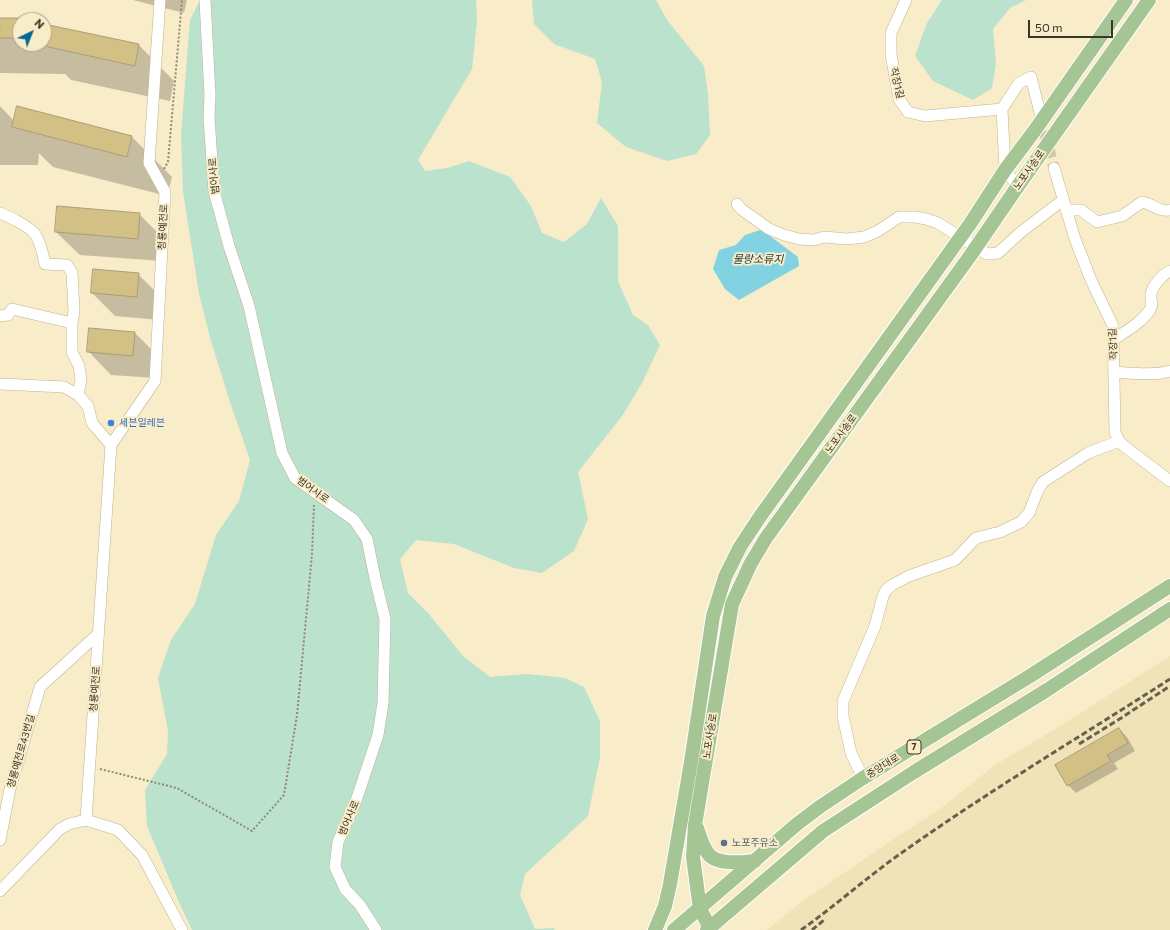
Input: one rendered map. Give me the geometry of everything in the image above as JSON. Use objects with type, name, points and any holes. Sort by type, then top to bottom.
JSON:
[{"type":"main road","name":"노포사송로","points":[[655,930],[665,906],[670,884],[691,762],[713,616],[725,577],[740,547],[759,518],[959,237],[970,224],[1005,170],[1036,130],[1126,0]]},
{"type":"main road","name":"노포사송로","points":[[708,929],[700,909],[693,857],[695,825],[732,604],[751,563],[766,538],[976,248],[1149,0]]},
{"type":"main road","name":"중앙대로","points":[[674,930],[700,909],[796,824],[820,806],[1030,676],[1170,586]]},
{"type":"main road","name":"7","points":[[708,929],[823,831],[914,772],[1047,690],[1170,609]]},
{"type":"main road","points":[[695,825],[707,854],[716,859],[732,863],[755,861]]},
{"type":"street","name":"청룡예전로","points":[[86,820],[105,514],[111,445],[155,381],[165,192],[149,163],[160,0]]},
{"type":"street","name":"범어사로","points":[[205,0],[210,94],[209,117],[214,191],[229,246],[249,306],[282,453],[295,478],[354,520],[367,539],[375,578],[386,619],[383,703],[378,735],[357,798],[338,842],[335,867],[345,889],[360,905],[376,930]]},
{"type":"street","name":"작장1길","points":[[906,0],[891,33],[891,54],[899,99],[908,112],[925,116],[1002,109]]},
{"type":"street","points":[[1018,186],[1005,170],[1002,109],[1019,83],[1031,78],[1040,113]]},
{"type":"street","name":"작장1길","points":[[1054,168],[1075,239],[1091,280],[1113,326],[1115,432],[1119,442]]},
{"type":"street","points":[[737,204],[741,209],[769,229],[784,235],[814,240],[824,237],[848,239],[864,237],[878,231],[899,217],[915,216],[938,223],[987,254],[998,253],[1020,232],[1065,205],[1081,210],[1097,222],[1122,216],[1142,202],[1146,202],[1163,211],[1170,210]]},
{"type":"street","points":[[0,213],[34,233],[41,249],[45,264],[67,265],[72,273],[74,311],[72,323],[72,352],[79,366],[81,380],[78,395]]},
{"type":"street","points":[[1113,340],[1135,325],[1151,310],[1151,295],[1163,274],[1170,271]]},
{"type":"street","points":[[0,316],[8,315],[12,309],[72,323]]},
{"type":"street","points":[[1114,372],[1142,373],[1170,371]]},
{"type":"street","points":[[0,384],[64,387],[78,395],[88,406],[92,422],[111,445]]},
{"type":"street","points":[[863,778],[851,753],[843,716],[842,701],[875,626],[886,590],[909,576],[955,560],[976,538],[1000,532],[1021,522],[1029,513],[1038,490],[1043,482],[1088,453],[1119,442],[1170,481]]},
{"type":"street","name":"청룡예전로43번길","points":[[0,840],[5,789],[40,686],[98,634]]},
{"type":"street","points":[[0,891],[60,829],[69,824],[86,820],[118,830],[142,854],[182,930]]},
{"type":"path","points":[[159,180],[168,162],[182,0]]},
{"type":"path","points":[[89,766],[177,788],[252,831],[284,795],[297,715],[312,554],[315,492]]},
{"type":"shaded area","points":[[1170,656],[1170,930],[767,930],[800,903],[940,809],[995,765],[1062,725]]},
{"type":"green space","points":[[200,0],[476,0],[477,22],[472,69],[418,160],[425,171],[447,168],[469,161],[510,177],[531,206],[542,233],[564,242],[587,224],[601,198],[618,226],[618,281],[633,315],[648,325],[660,345],[642,383],[622,416],[578,472],[588,519],[574,551],[542,573],[514,568],[454,544],[416,540],[400,559],[408,593],[428,613],[463,656],[490,677],[527,674],[565,678],[584,687],[600,721],[600,757],[588,816],[525,874],[520,895],[535,929],[553,928],[555,930],[192,930],[147,826],[145,790],[167,754],[168,731],[158,678],[171,640],[195,604],[216,535],[239,501],[250,460],[211,341],[199,294],[183,191],[181,135],[190,20]]},
{"type":"green space","points":[[532,0],[656,0],[667,20],[704,66],[708,94],[710,135],[696,154],[667,161],[626,147],[597,123],[602,82],[595,59],[554,44],[534,24]]},
{"type":"green space","points":[[942,0],[1026,0],[1010,8],[993,29],[996,63],[992,88],[973,100],[933,81],[915,56],[927,23]]},
{"type":"water","name":"물랑소류지","points":[[760,230],[798,257],[799,266],[739,300],[725,289],[713,269],[719,250],[736,245],[745,235]]},
{"type":"building","points":[[0,18],[12,18],[12,38],[0,38]]},
{"type":"building","points":[[52,26],[139,44],[135,66],[52,48]]},
{"type":"building","points":[[17,106],[132,136],[127,157],[12,127]]},
{"type":"building","points":[[57,206],[140,213],[138,239],[55,232]]},
{"type":"building","points":[[93,269],[139,273],[137,297],[91,293]]},
{"type":"building","points":[[89,328],[135,332],[133,356],[87,352]]},
{"type":"building","points":[[1119,728],[1128,743],[1107,755],[1111,761],[1067,786],[1055,765]]},
{"type":"tunnel","points":[[1040,115],[1054,168]]},
{"type":"railway","points":[[801,930],[887,863],[933,831],[1170,679]]},
{"type":"railway","points":[[1079,744],[1170,686]]},
{"type":"railway","points":[[812,930],[824,920]]},
{"type":"place","name":"세븐일레븐","points":[[111,423]]},
{"type":"place","name":"노포주유소","points":[[724,843]]}]
